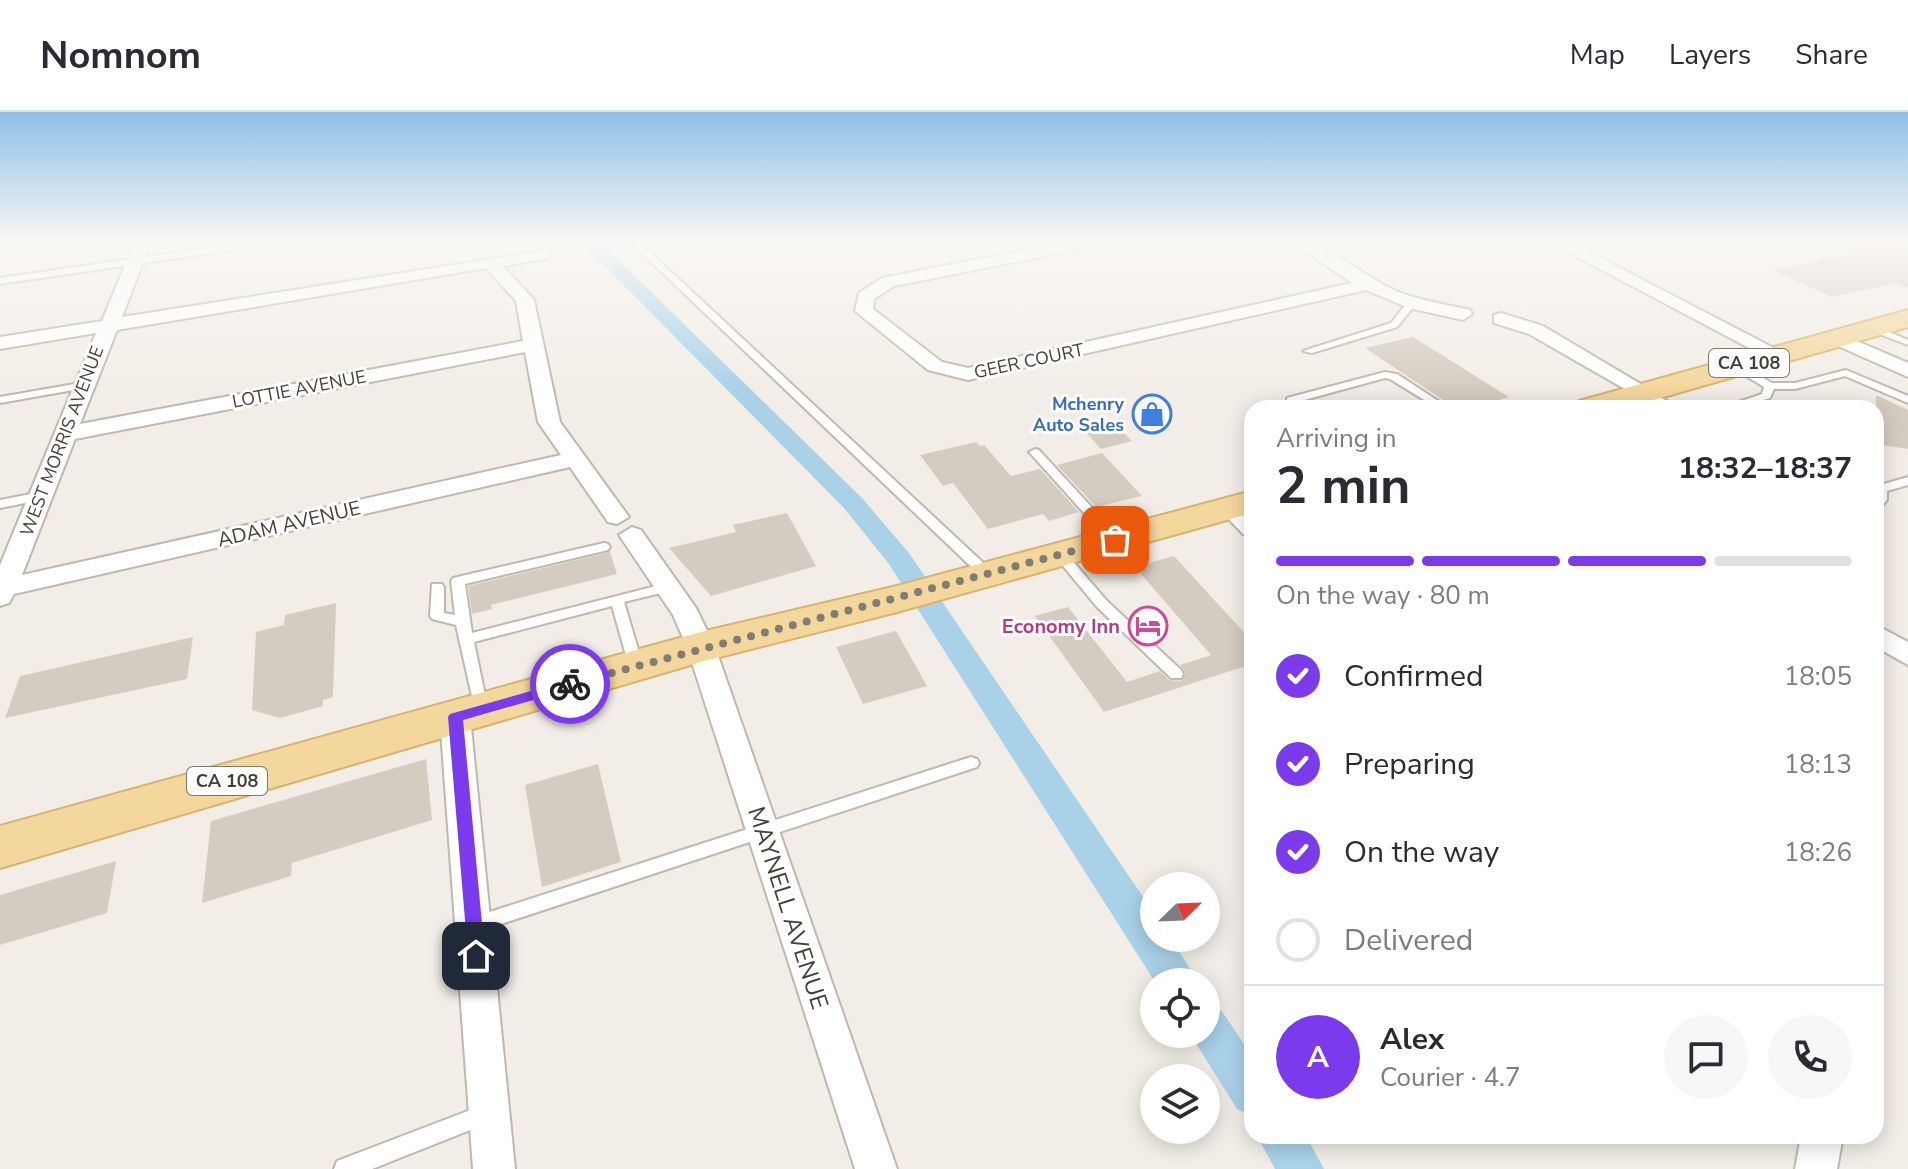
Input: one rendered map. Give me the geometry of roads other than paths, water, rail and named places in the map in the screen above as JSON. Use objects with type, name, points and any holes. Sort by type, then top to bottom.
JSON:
[{"type":"main road","name":"CA 108","points":[[1617,400],[1872,328],[1907,330]]},
{"type":"main road","name":"CA 108","points":[[0,847],[701,647],[897,599],[1115,540],[1244,513]]},
{"type":"street","name":"WEST MORRIS AVENUE","points":[[2,593],[121,290]]},
{"type":"street","points":[[0,343],[319,290]]},
{"type":"street","name":"MAYNELL AVENUE","points":[[516,290],[525,300],[549,422],[668,587],[701,647],[876,1169]]},
{"type":"street","name":"GEER COURT","points":[[875,290],[865,297],[864,311],[935,366],[968,374],[1342,290]]},
{"type":"street","points":[[1378,290],[1410,305],[1463,314]]},
{"type":"street","points":[[1651,290],[1777,355]]},
{"type":"street","points":[[1501,319],[1536,330],[1644,392]]},
{"type":"street","points":[[1836,338],[1908,371]]},
{"type":"street","name":"LOTTIE AVENUE","points":[[65,434],[533,345]]},
{"type":"street","name":"ADAM AVENUE","points":[[2,593],[574,459]]},
{"type":"street","points":[[1884,639],[1908,655]]},
{"type":"street","points":[[468,714],[474,925],[494,1169]]},
{"type":"street","points":[[1816,1169],[1821,1144]]},
{"type":"lane","points":[[683,290],[973,579]]},
{"type":"lane","points":[[1308,351],[1394,325],[1410,305]]},
{"type":"lane","points":[[1737,366],[1770,386],[1795,386],[1846,373],[1908,400]]},
{"type":"lane","points":[[1291,400],[1385,375],[1393,376],[1431,400]]},
{"type":"lane","points":[[0,400],[86,385]]},
{"type":"lane","points":[[1753,400],[1766,396],[1770,386]]},
{"type":"lane","points":[[1644,392],[1658,400]]},
{"type":"lane","points":[[1035,452],[1115,540]]},
{"type":"lane","points":[[1884,488],[1908,481]]},
{"type":"lane","points":[[0,504],[41,496]]},
{"type":"lane","points":[[468,714],[468,639],[461,621],[458,581],[604,547]]},
{"type":"lane","points":[[1060,555],[1102,604],[1176,674]]},
{"type":"lane","points":[[437,587],[437,616],[461,621]]},
{"type":"lane","points":[[468,639],[668,587]]},
{"type":"lane","points":[[617,600],[636,666]]},
{"type":"lane","points":[[474,925],[971,763]]},
{"type":"lane","points":[[345,1169],[490,1113]]},
{"type":"waterway","points":[[639,290],[853,503],[899,559],[1169,968]]},
{"type":"waterway","points":[[1220,1045],[1244,1082]]},
{"type":"waterway","points":[[1285,1144],[1301,1169]]},
{"type":"place","name":"Mchenry Auto Sales","points":[[1152,414]]},
{"type":"place","name":"Economy Inn","points":[[1148,626]]}]
